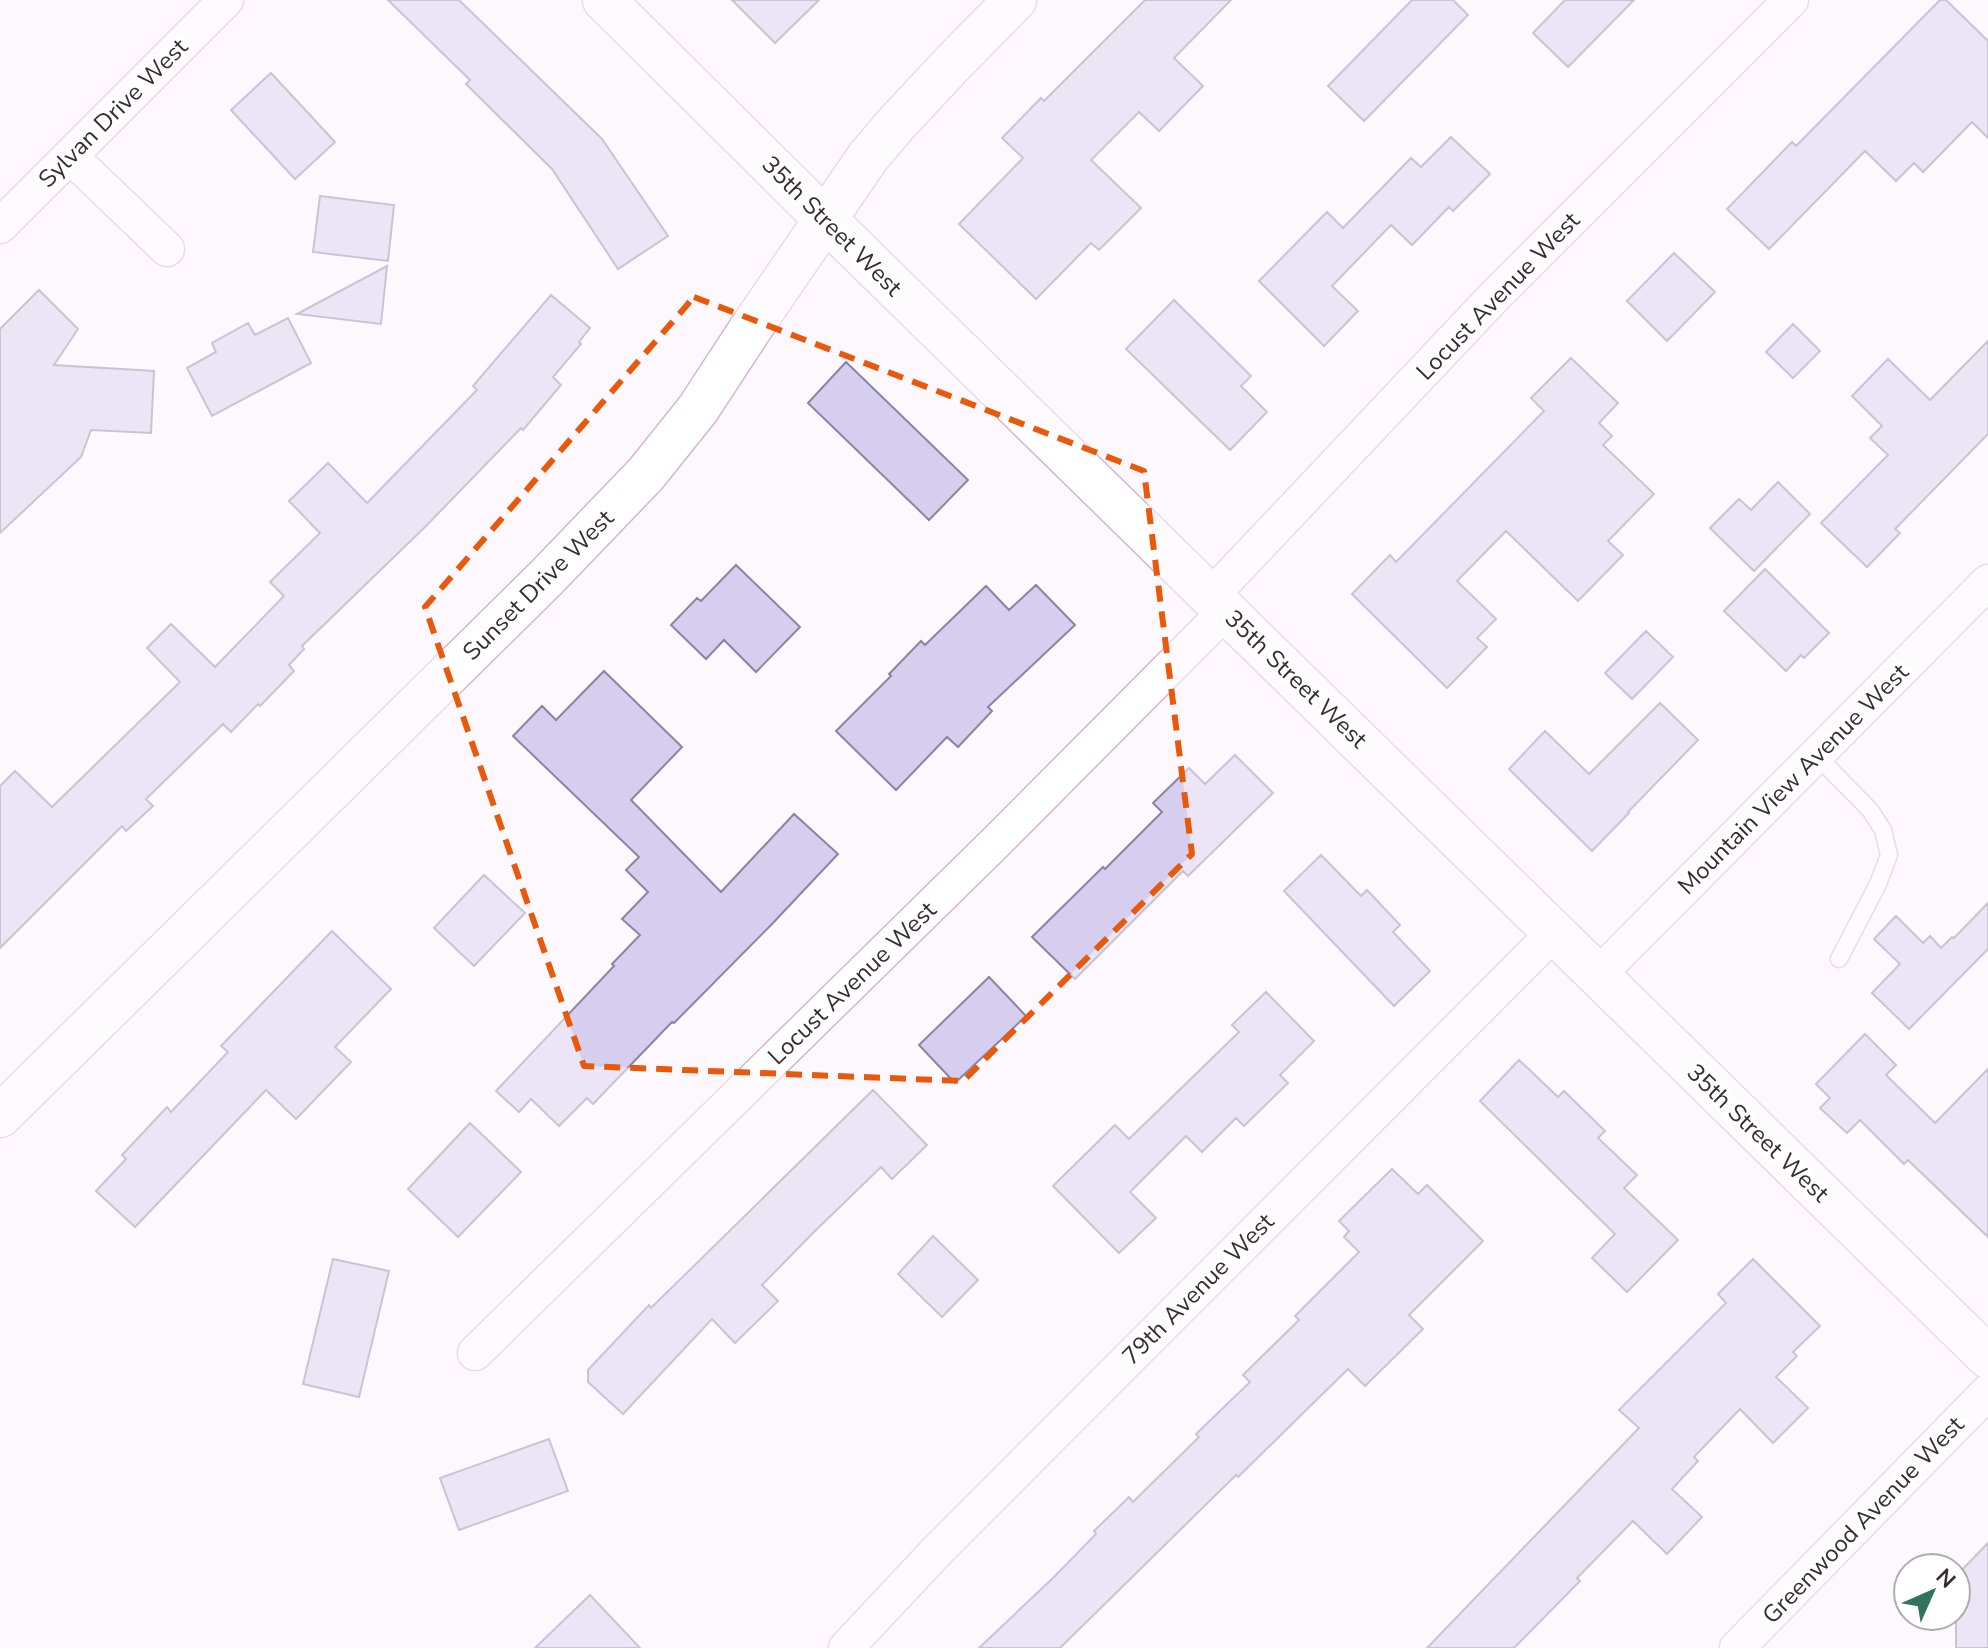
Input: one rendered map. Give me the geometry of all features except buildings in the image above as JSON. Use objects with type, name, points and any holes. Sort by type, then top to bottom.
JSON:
[{"type":"street","name":"Sylvan Drive West","points":[[0,226],[226,0]]},
{"type":"street","name":"35th Street West","points":[[604,0],[1988,1357]]},
{"type":"street","name":"Sunset Drive West","points":[[0,1116],[619,504],[698,409],[868,157],[1015,0]]},
{"type":"street","name":"Locust Avenue West","points":[[475,1353],[996,842],[1218,603],[1492,299],[1791,0]]},
{"type":"street","points":[[70,156],[167,249]]},
{"type":"street","name":"Mountain View Avenue West","points":[[1597,976],[1988,582]]},
{"type":"street","name":"79th Avenue West","points":[[846,1648],[957,1531],[1554,933]]},
{"type":"street","name":"Greenwood Avenue West","points":[[1737,1648],[1988,1392]]},
{"type":"lane","points":[[1816,755],[1870,810],[1883,830],[1889,855],[1878,884],[1839,959]]},
{"type":"highlighted area","points":[[694,297],[1144,471],[1192,854],[963,1081],[584,1066],[425,607]]}]
